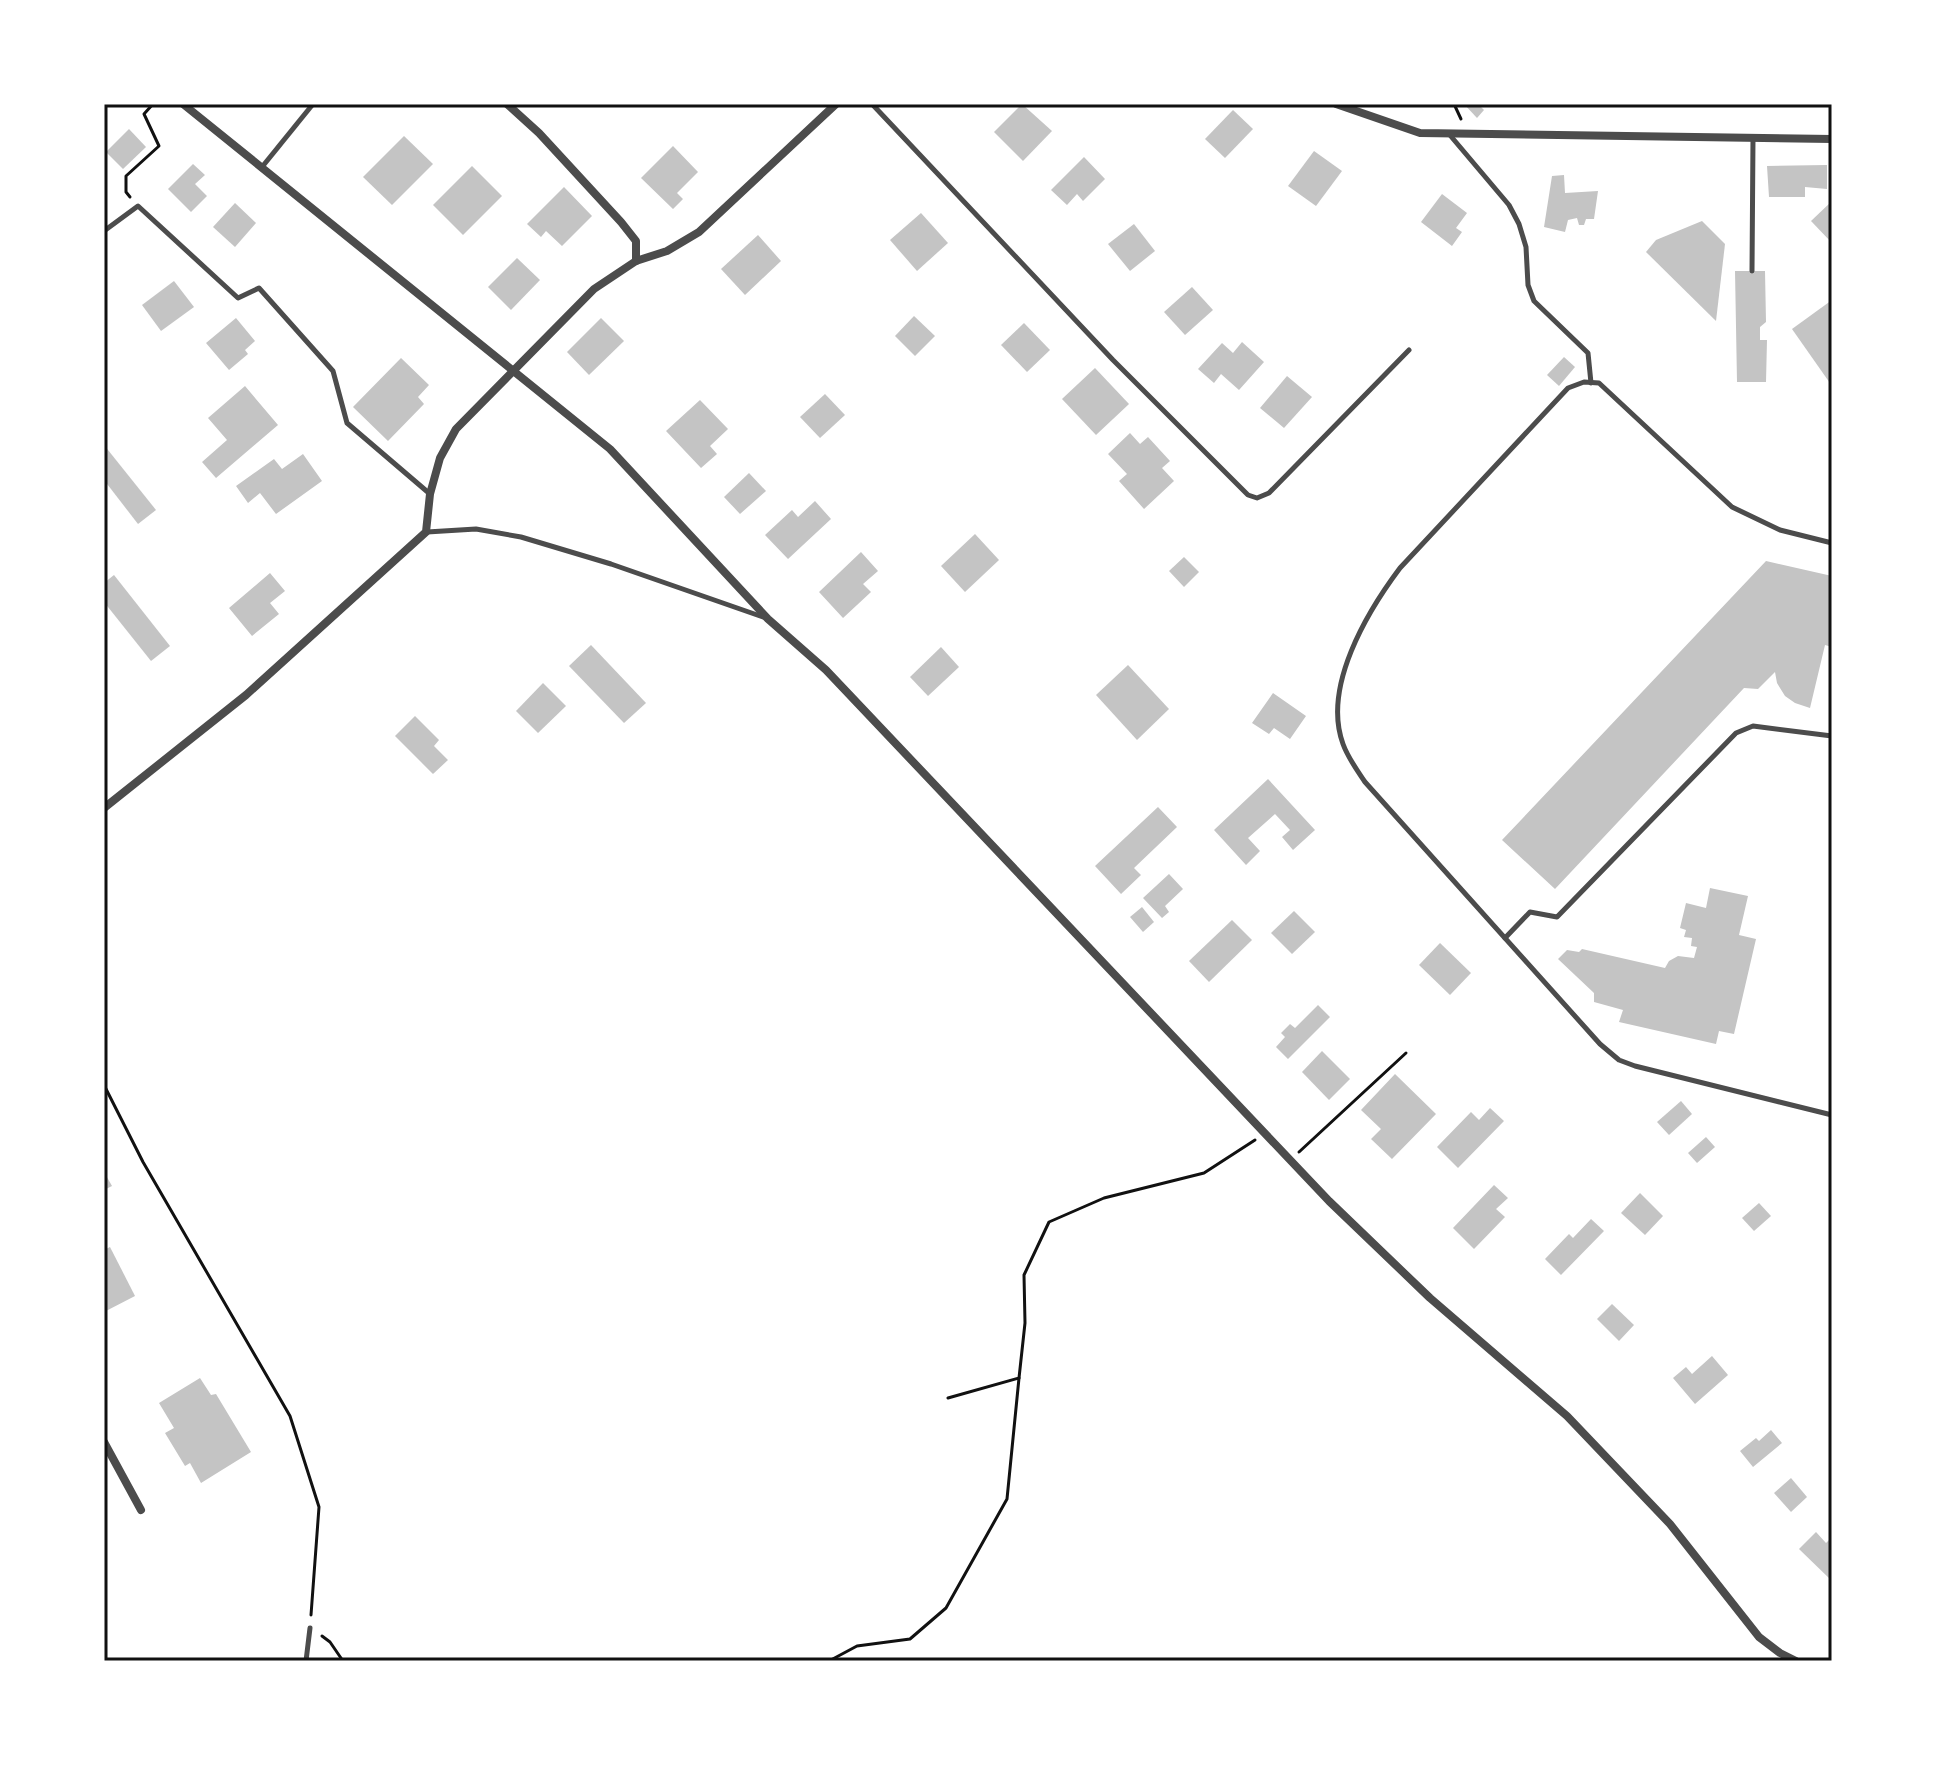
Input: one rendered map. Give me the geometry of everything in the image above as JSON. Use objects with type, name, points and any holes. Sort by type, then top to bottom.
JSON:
[{"type":"street","points":[[183,104],[610,449],[768,619],[826,670],[1265,1134],[1430,1298],[1567,1416],[1670,1524],[1759,1637],[1796,1661]]},
{"type":"street","points":[[507,104],[539,133],[621,222],[636,241],[636,261]]},
{"type":"street","points":[[104,808],[246,695],[426,532],[430,494],[440,458],[456,429],[594,289],[636,261],[667,251],[699,232],[836,104]]},
{"type":"street","points":[[1336,104],[1420,133],[1832,139]]},
{"type":"street","points":[[104,1442],[141,1510]]},
{"type":"lane","points":[[262,167],[313,104]]},
{"type":"lane","points":[[872,104],[1113,360],[1248,495],[1257,498],[1269,493],[1409,350]]},
{"type":"lane","points":[[1449,134],[1509,205],[1526,247],[1528,285],[1534,301],[1588,353],[1591,383]]},
{"type":"lane","points":[[1752,271],[1753,138]]},
{"type":"lane","points":[[104,231],[138,206],[238,298],[259,288],[333,371],[347,423],[430,494]]},
{"type":"lane","points":[[1832,543],[1780,530],[1732,507],[1599,383],[1584,382],[1568,388],[1400,568],[1358,637],[1338,692],[1342,742],[1365,782],[1600,1044],[1619,1060],[1832,1115]]},
{"type":"lane","points":[[426,532],[476,529],[521,537],[611,564],[768,619]]},
{"type":"lane","points":[[1505,938],[1530,912],[1557,917],[1736,733],[1753,726],[1832,736]]},
{"type":"lane","points":[[306,1661],[310,1628]]},
{"type":"path","points":[[138,206],[126,192],[126,176],[159,146],[144,114],[153,104]]},
{"type":"path","points":[[1291,1160],[1406,1053]]},
{"type":"path","points":[[104,1085],[143,1162],[290,1416],[319,1507],[310,1628],[330,1642],[343,1661]]},
{"type":"path","points":[[829,1661],[857,1646],[910,1639],[946,1608],[1007,1499],[1025,1323],[1024,1275],[1049,1222],[1104,1198],[1204,1173],[1265,1134]]},
{"type":"path","points":[[948,1398],[1019,1378]]},
{"type":"building","points":[[1022,104],[1052,131],[1023,161],[994,132]]},
{"type":"building","points":[[1464,104],[1478,104],[1484,110],[1477,118]]},
{"type":"building","points":[[1233,110],[1253,129],[1225,158],[1205,139]]},
{"type":"building","points":[[129,129],[146,147],[123,169],[106,152]]},
{"type":"building","points":[[404,136],[433,164],[392,205],[363,177]]},
{"type":"building","points":[[673,146],[698,172],[677,193],[683,199],[673,209],[641,178]]},
{"type":"building","points":[[1314,151],[1342,171],[1316,206],[1288,186]]},
{"type":"building","points":[[1084,157],[1105,179],[1083,201],[1077,194],[1067,205],[1051,190]]},
{"type":"building","points":[[193,164],[205,175],[195,184],[207,196],[191,212],[168,189]]},
{"type":"building","points":[[1827,165],[1827,189],[1805,187],[1805,197],[1769,197],[1767,166]]},
{"type":"building","points":[[472,166],[502,196],[463,235],[433,205]]},
{"type":"building","points":[[1564,175],[1565,193],[1598,191],[1594,219],[1586,219],[1584,225],[1579,225],[1577,218],[1568,220],[1565,232],[1544,227],[1552,176]]},
{"type":"building","points":[[564,187],[592,216],[562,246],[546,231],[541,237],[527,224]]},
{"type":"building","points":[[1442,194],[1467,213],[1456,228],[1462,232],[1452,246],[1421,222]]},
{"type":"building","points":[[1832,201],[1832,243],[1811,221]]},
{"type":"building","points":[[235,203],[256,223],[235,247],[213,227]]},
{"type":"building","points":[[921,213],[948,243],[917,271],[890,240]]},
{"type":"building","points":[[1702,221],[1725,244],[1716,321],[1646,252],[1656,240]]},
{"type":"building","points":[[1134,224],[1155,251],[1130,271],[1108,244]]},
{"type":"building","points":[[758,235],[781,261],[745,295],[721,269]]},
{"type":"building","points":[[517,258],[540,280],[511,310],[488,287]]},
{"type":"building","points":[[1735,271],[1765,271],[1766,322],[1760,327],[1760,340],[1767,340],[1766,382],[1737,382]]},
{"type":"building","points":[[174,281],[194,307],[161,331],[142,305]]},
{"type":"building","points":[[1192,287],[1213,310],[1185,335],[1164,312]]},
{"type":"building","points":[[1832,300],[1832,386],[1792,329]]},
{"type":"building","points":[[914,316],[935,336],[915,356],[895,336]]},
{"type":"building","points":[[236,318],[255,341],[245,350],[248,354],[229,370],[206,343]]},
{"type":"building","points":[[601,318],[624,341],[589,375],[567,352]]},
{"type":"building","points":[[1024,323],[1050,350],[1027,372],[1001,345]]},
{"type":"building","points":[[1242,342],[1264,362],[1239,390],[1221,374],[1214,383],[1198,369],[1222,343],[1233,353]]},
{"type":"building","points":[[1564,357],[1575,367],[1559,386],[1547,375]]},
{"type":"building","points":[[401,358],[429,385],[418,397],[424,404],[388,441],[353,407]]},
{"type":"building","points":[[1095,368],[1129,404],[1096,435],[1062,399]]},
{"type":"building","points":[[1287,376],[1312,397],[1284,428],[1260,408]]},
{"type":"building","points":[[245,386],[278,425],[216,478],[202,462],[227,440],[208,418]]},
{"type":"building","points":[[825,394],[845,415],[820,438],[800,417]]},
{"type":"building","points":[[700,400],[728,429],[710,446],[717,454],[701,468],[666,431]]},
{"type":"building","points":[[1130,433],[1140,444],[1148,437],[1170,461],[1162,468],[1174,481],[1144,509],[1119,481],[1127,474],[1108,454]]},
{"type":"building","points":[[104,445],[156,510],[138,524],[104,480]]},
{"type":"building","points":[[303,454],[322,481],[276,514],[260,493],[248,503],[236,486],[274,459],[282,469]]},
{"type":"building","points":[[749,473],[766,491],[740,514],[724,497]]},
{"type":"building","points":[[815,501],[831,519],[788,559],[765,535],[792,510],[798,517]]},
{"type":"building","points":[[975,534],[999,560],[965,592],[941,566]]},
{"type":"building","points":[[861,552],[878,571],[863,584],[871,592],[843,618],[819,592]]},
{"type":"building","points":[[1184,557],[1199,572],[1184,587],[1169,571]]},
{"type":"building","points":[[1766,561],[1832,576],[1832,647],[1825,645],[1810,708],[1785,696],[1775,672],[1758,689],[1744,688],[1555,889],[1502,840]]},
{"type":"building","points":[[270,573],[285,591],[270,603],[279,614],[252,636],[229,608]]},
{"type":"building","points":[[114,575],[170,646],[151,661],[104,602],[104,583]]},
{"type":"building","points":[[591,645],[646,703],[624,723],[569,666]]},
{"type":"building","points":[[941,647],[959,667],[928,696],[910,677]]},
{"type":"building","points":[[1128,665],[1169,709],[1137,740],[1096,695]]},
{"type":"building","points":[[543,683],[566,706],[538,733],[516,711]]},
{"type":"building","points":[[1273,693],[1306,716],[1290,739],[1274,728],[1269,734],[1252,723]]},
{"type":"building","points":[[415,716],[439,740],[434,746],[448,760],[433,774],[395,736]]},
{"type":"building","points":[[1268,779],[1315,830],[1293,850],[1282,837],[1290,830],[1275,814],[1248,838],[1260,851],[1246,865],[1214,830]]},
{"type":"building","points":[[1158,807],[1177,827],[1134,868],[1141,875],[1121,894],[1095,866]]},
{"type":"building","points":[[1169,874],[1183,889],[1165,906],[1169,912],[1162,918],[1143,898]]},
{"type":"building","points":[[1710,888],[1748,896],[1739,935],[1756,939],[1734,1034],[1719,1031],[1716,1044],[1619,1022],[1623,1010],[1594,1002],[1594,993],[1558,959],[1567,950],[1579,952],[1582,949],[1665,968],[1669,961],[1678,956],[1694,958],[1697,947],[1691,946],[1692,938],[1684,937],[1686,930],[1680,928],[1686,903],[1706,908]]},
{"type":"building","points":[[1142,907],[1154,922],[1143,932],[1130,917]]},
{"type":"building","points":[[1294,911],[1315,932],[1292,954],[1271,933]]},
{"type":"building","points":[[1232,920],[1252,940],[1209,982],[1189,961]]},
{"type":"building","points":[[1440,943],[1471,973],[1450,995],[1419,965]]},
{"type":"building","points":[[1318,1005],[1330,1017],[1288,1059],[1276,1047],[1285,1037],[1281,1033],[1290,1024],[1295,1028]]},
{"type":"building","points":[[1322,1051],[1350,1079],[1329,1100],[1302,1072]]},
{"type":"building","points":[[1395,1074],[1436,1114],[1392,1159],[1371,1139],[1381,1129],[1361,1110]]},
{"type":"building","points":[[1681,1101],[1692,1114],[1669,1135],[1657,1122]]},
{"type":"building","points":[[1490,1108],[1504,1121],[1458,1168],[1437,1147],[1471,1112],[1479,1120]]},
{"type":"building","points":[[1706,1137],[1715,1147],[1697,1163],[1688,1153]]},
{"type":"building","points":[[104,1172],[112,1186],[104,1190]]},
{"type":"building","points":[[1494,1185],[1508,1198],[1496,1209],[1505,1217],[1474,1249],[1453,1228]]},
{"type":"building","points":[[1640,1193],[1663,1216],[1645,1235],[1621,1213]]},
{"type":"building","points":[[1759,1203],[1771,1216],[1754,1231],[1742,1218]]},
{"type":"building","points":[[1591,1219],[1604,1231],[1561,1275],[1545,1259],[1569,1234],[1573,1238]]},
{"type":"building","points":[[110,1247],[135,1296],[104,1312],[104,1250]]},
{"type":"building","points":[[1612,1304],[1634,1325],[1619,1341],[1597,1319]]},
{"type":"building","points":[[1712,1356],[1728,1375],[1695,1404],[1673,1378],[1686,1367],[1692,1374]]},
{"type":"building","points":[[200,1378],[211,1395],[216,1394],[251,1452],[201,1483],[190,1463],[185,1466],[165,1433],[174,1428],[159,1403]]},
{"type":"building","points":[[1771,1430],[1782,1443],[1753,1467],[1740,1451]]},
{"type":"building","points":[[1791,1478],[1807,1497],[1791,1512],[1774,1493]]},
{"type":"building","points":[[1816,1532],[1826,1543],[1832,1537],[1832,1581],[1799,1549]]}]
